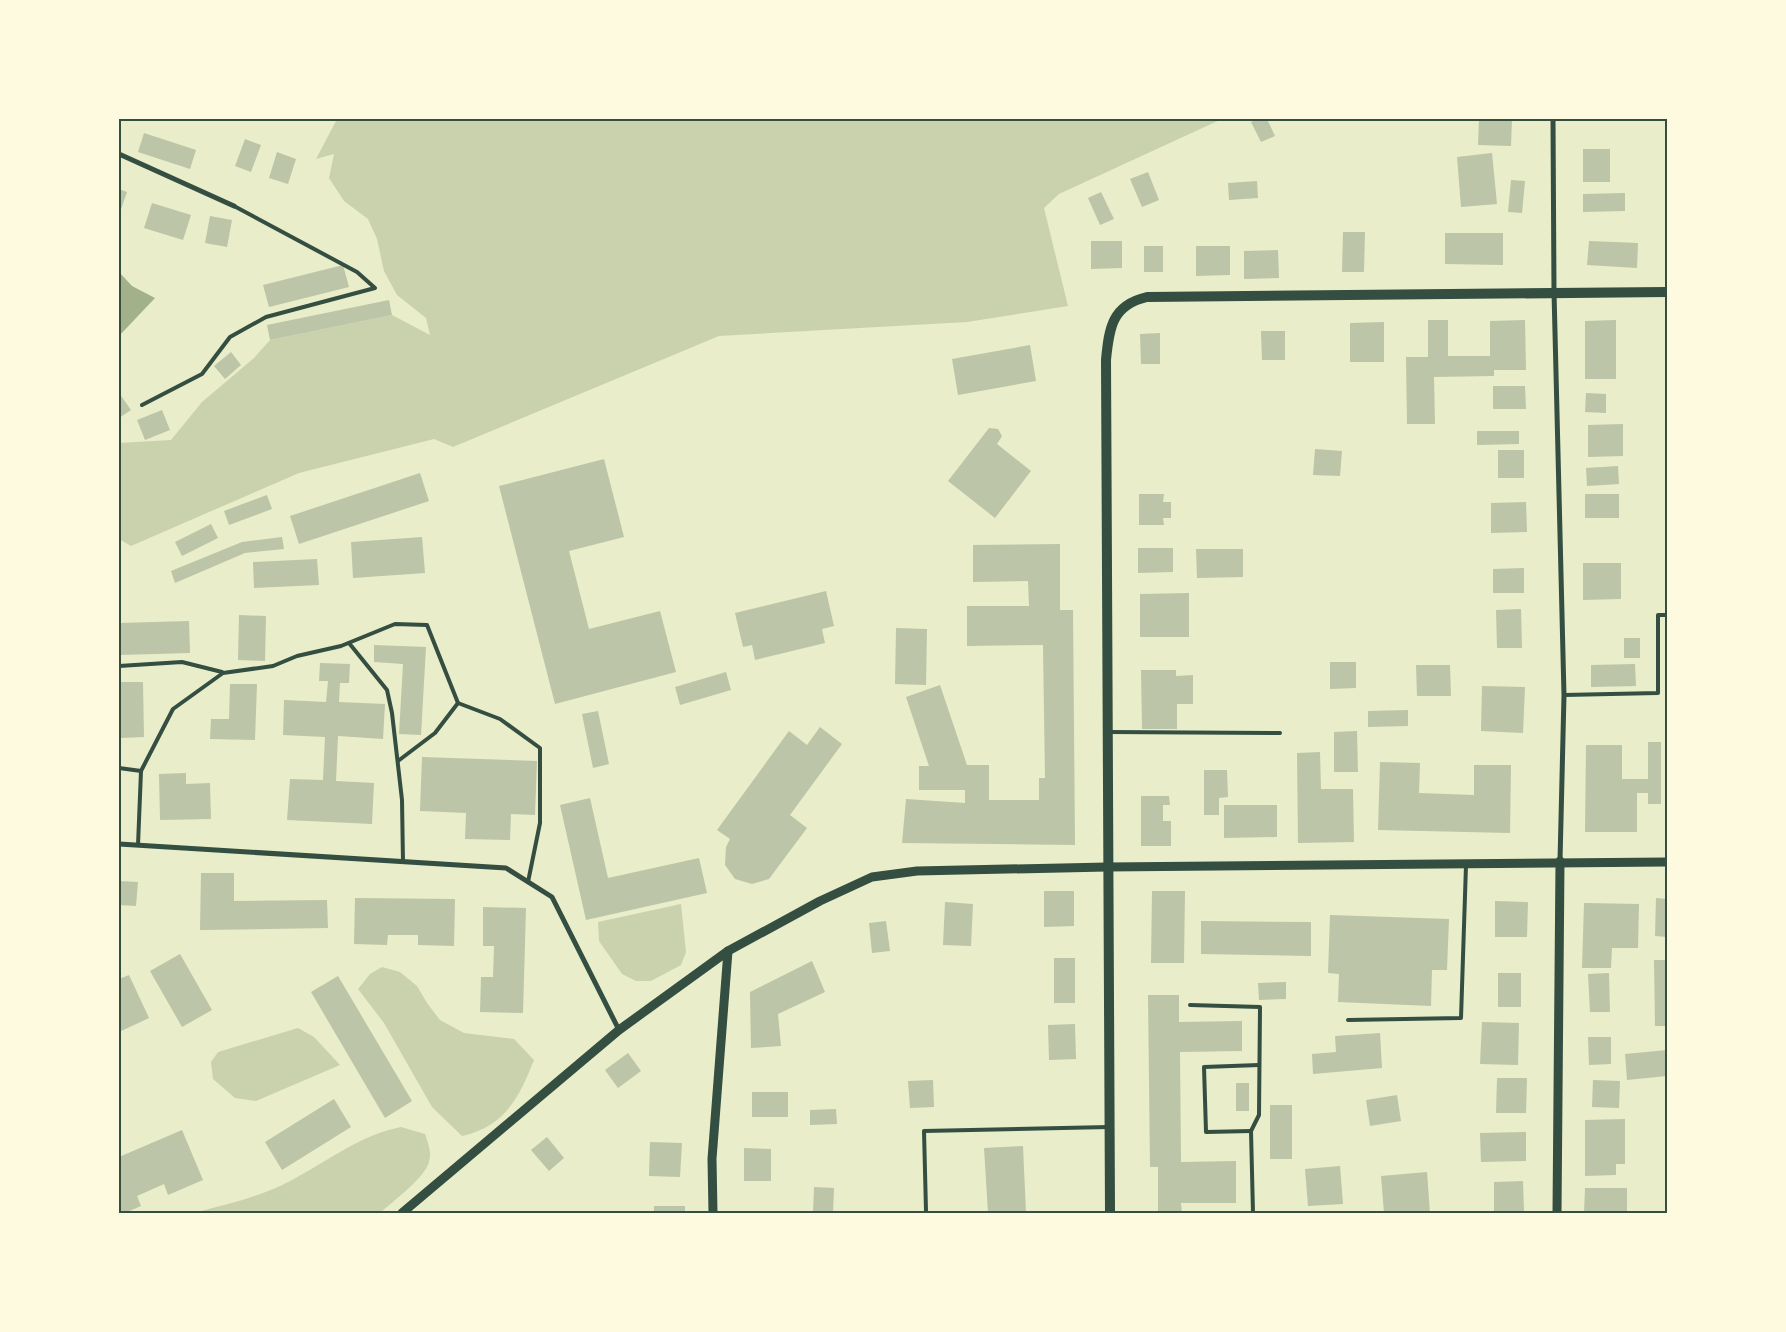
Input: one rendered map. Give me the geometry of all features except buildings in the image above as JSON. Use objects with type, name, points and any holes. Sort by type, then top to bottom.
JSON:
[{"type":"main road","points":[[1110,1213],[1106,360],[1111,328],[1117,314],[1135,300],[1147,297],[1667,292]]},
{"type":"street","points":[[1553,119],[1554,292],[1564,695],[1560,861],[1557,1213]]},
{"type":"street","points":[[119,154],[234,206]]},
{"type":"street","points":[[119,844],[506,868],[552,897],[619,1030]]},
{"type":"street","points":[[402,1213],[619,1030],[728,952],[820,901],[872,877],[917,871],[1107,867],[1560,861],[1667,862]]},
{"type":"street","points":[[713,1213],[712,1159],[728,952]]},
{"type":"lane","points":[[142,404],[202,374],[230,337],[266,317],[375,288],[357,272],[234,206]]},
{"type":"lane","points":[[1564,695],[1658,693],[1658,615],[1667,614]]},
{"type":"lane","points":[[119,666],[182,662],[223,673],[273,666],[297,656],[349,643],[395,624],[427,625],[458,703],[500,719],[540,748],[540,823],[528,882]]},
{"type":"lane","points":[[349,643],[386,690],[392,713],[402,800],[403,862]]},
{"type":"lane","points":[[138,845],[141,771],[173,709],[223,673]]},
{"type":"lane","points":[[398,761],[435,733],[458,703]]},
{"type":"lane","points":[[1107,732],[1280,734]]},
{"type":"lane","points":[[119,768],[141,771]]},
{"type":"lane","points":[[1348,1020],[1461,1018],[1466,862]]},
{"type":"lane","points":[[1190,1005],[1260,1007],[1259,1115],[1251,1130],[1253,1213]]},
{"type":"lane","points":[[1251,1130],[1206,1132],[1204,1067],[1259,1065]]},
{"type":"lane","points":[[926,1211],[924,1131],[1109,1127]]},
{"type":"shaded area","points":[[337,119],[1222,119],[1059,194],[1044,208],[1068,306],[967,322],[719,336],[453,447],[434,439],[299,473],[131,546],[119,539],[119,443],[171,440],[202,402],[254,358],[270,340],[392,315],[430,335],[426,318],[397,295],[384,271],[377,239],[368,219],[344,201],[329,178],[334,154],[316,159]]},
{"type":"shaded area","points":[[119,272],[132,286],[155,298],[119,336]]},
{"type":"shaded area","points":[[681,904],[686,952],[681,965],[651,981],[636,981],[622,974],[599,941],[598,922]]},
{"type":"shaded area","points":[[382,967],[400,972],[417,986],[440,1020],[464,1033],[514,1039],[534,1060],[516,1098],[500,1118],[477,1131],[462,1136],[432,1107],[384,1023],[358,989],[370,974]]},
{"type":"shaded area","points":[[298,1028],[314,1037],[340,1065],[256,1101],[235,1098],[213,1079],[211,1062],[218,1052]]},
{"type":"shaded area","points":[[401,1127],[425,1134],[430,1158],[426,1168],[415,1182],[380,1213],[194,1213],[244,1200],[268,1191],[292,1180],[358,1142]]}]
